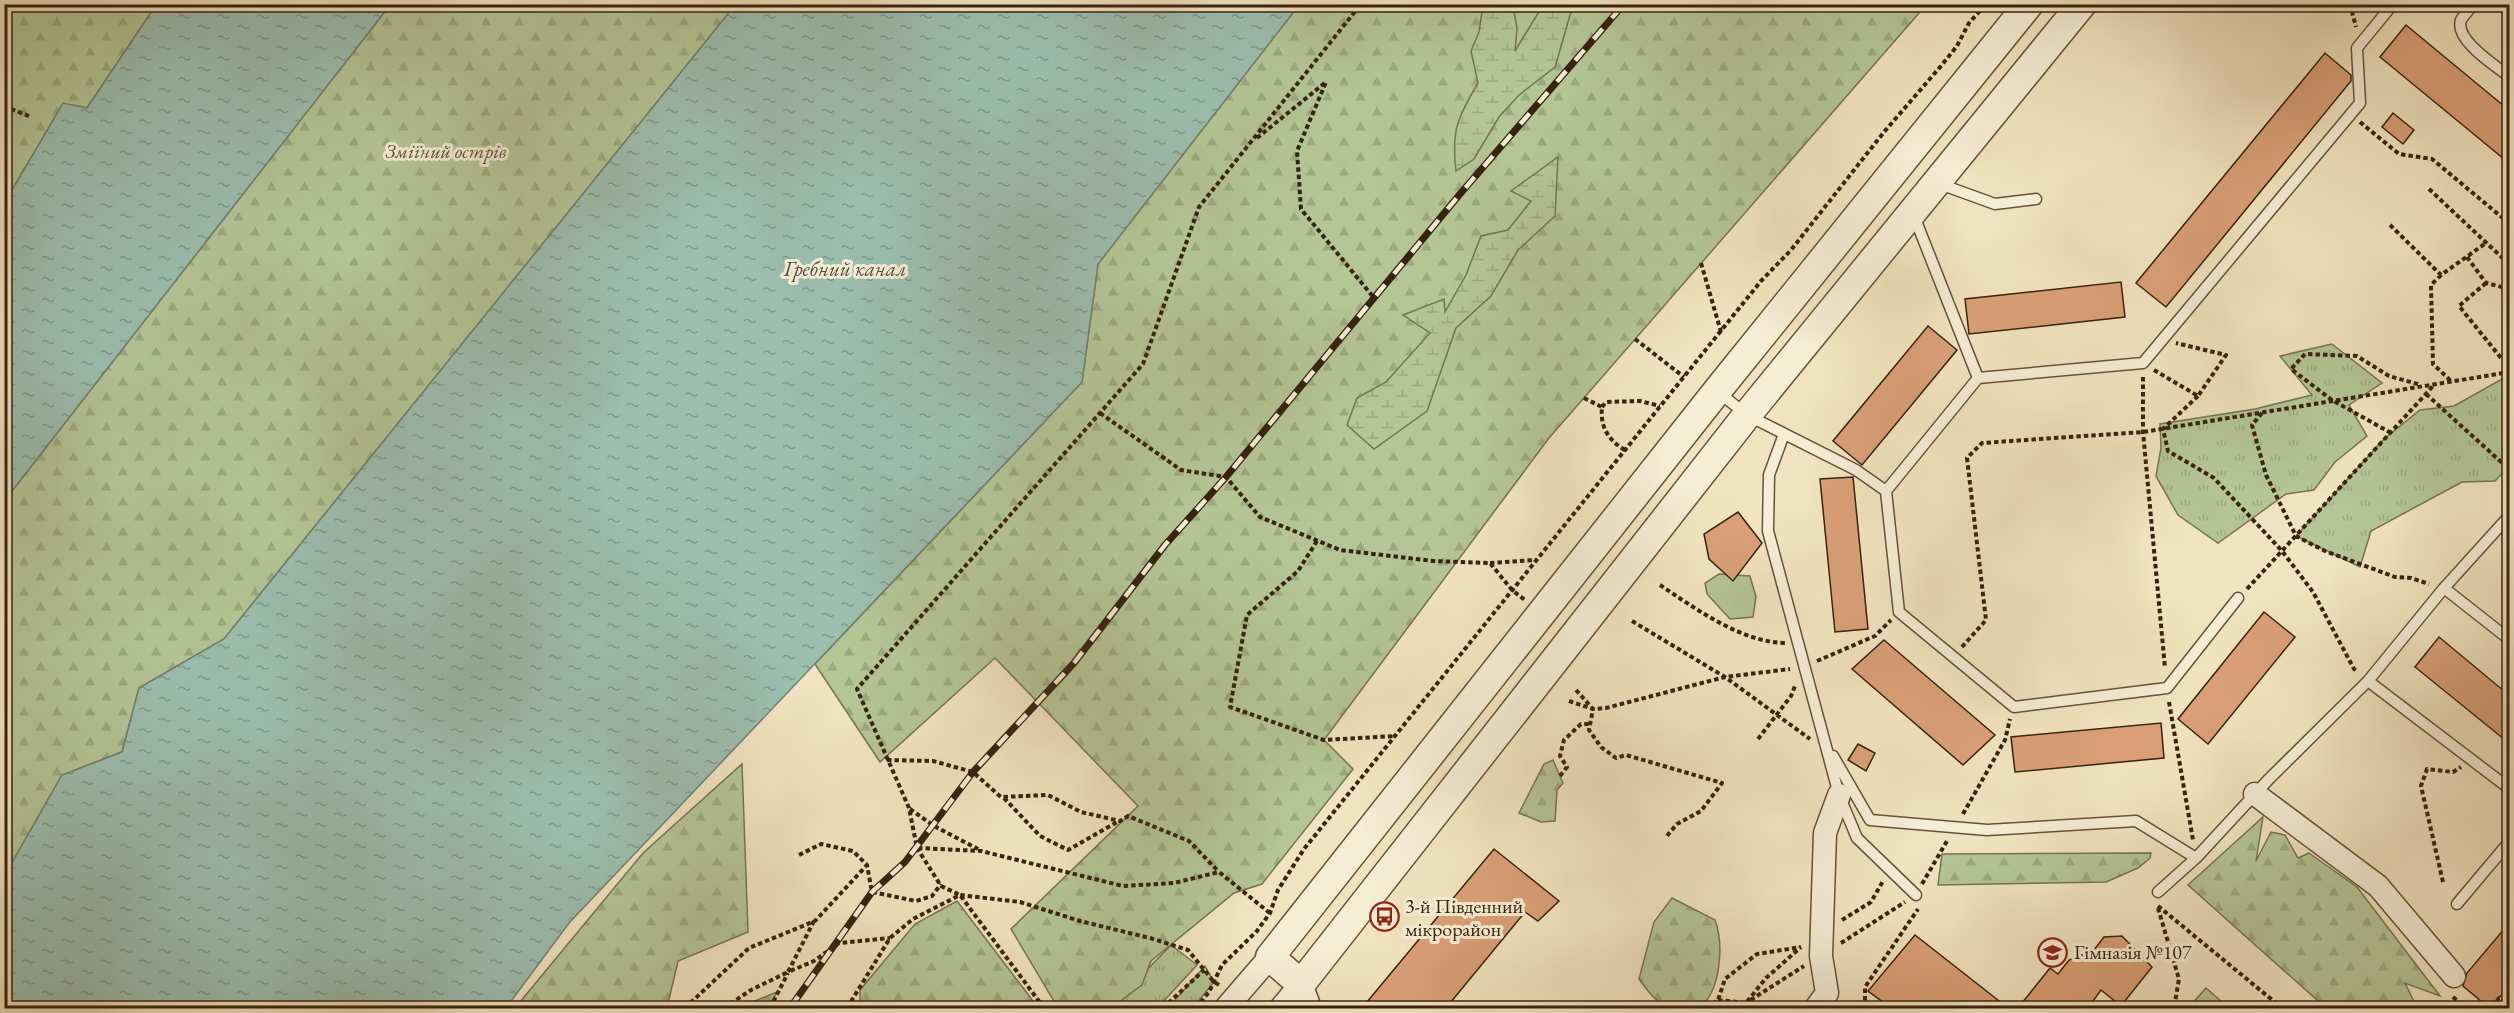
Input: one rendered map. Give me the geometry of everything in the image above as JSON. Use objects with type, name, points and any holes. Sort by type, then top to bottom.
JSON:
[{"type":"street","points":[[1232,1002],[1717,391],[2029,4]]},
{"type":"street","points":[[1281,1008],[1305,996],[1747,415],[2082,4]]},
{"type":"street","points":[[2255,794],[2378,886],[2454,976]]},
{"type":"street","points":[[1816,1008],[1827,993],[1821,956],[1825,833],[1839,795]]},
{"type":"street","points":[[1270,957],[1305,996]]},
{"type":"lane","points":[[2238,598],[2167,688],[2014,707],[1899,612],[1886,491],[1977,378],[2143,363],[2360,104],[2356,48],[2393,4]]},
{"type":"lane","points":[[2473,4],[2461,21],[2461,32],[2467,43],[2510,77]]},
{"type":"lane","points":[[1936,183],[1995,204],[2036,199]]},
{"type":"lane","points":[[1913,212],[1977,378]]},
{"type":"lane","points":[[1717,391],[1747,415],[1857,470],[1886,491]]},
{"type":"lane","points":[[1784,434],[1769,475],[1768,531],[1839,795],[1857,838],[1916,895]]},
{"type":"lane","points":[[2158,892],[2196,858],[2255,794],[2368,681],[2444,588],[2510,515]]},
{"type":"lane","points":[[2444,588],[2510,640]]},
{"type":"lane","points":[[2368,681],[2510,789]]},
{"type":"lane","points":[[1825,743],[1870,820],[1987,830],[2136,821],[2196,858]]},
{"type":"lane","points":[[2457,904],[2510,841]]},
{"type":"path","points":[[1232,1002],[1188,950],[1020,902],[960,895],[942,885],[917,848],[909,808],[857,689],[1143,364],[1199,207],[1361,4]]},
{"type":"path","points":[[1196,1008],[1214,982],[1222,965],[1257,931],[1269,913],[1278,890],[1304,849],[1761,281],[1791,250],[1884,132],[1947,59],[1969,23],[1986,4]]},
{"type":"path","points":[[2350,4],[2358,34],[2364,39]]},
{"type":"path","points":[[1249,144],[1326,82],[1297,151],[1301,209],[1374,298]]},
{"type":"path","points":[[4,106],[31,117]]},
{"type":"path","points":[[2351,115],[2399,154],[2432,159],[2510,224]]},
{"type":"path","points":[[2429,189],[2510,264]]},
{"type":"path","points":[[2390,225],[2441,275]]},
{"type":"path","points":[[2451,381],[2433,364],[2431,285],[2441,275],[2486,243]]},
{"type":"path","points":[[2467,257],[2486,283],[2510,289]]},
{"type":"path","points":[[1701,263],[1721,333]]},
{"type":"path","points":[[1953,656],[1986,620],[1967,458],[1982,443],[2143,432],[2510,370],[2459,306],[2486,283]]},
{"type":"path","points":[[1635,339],[1684,377]]},
{"type":"path","points":[[2163,339],[2226,355],[2198,396],[2163,429]]},
{"type":"path","points":[[2391,432],[2332,400],[2291,369],[2305,354],[2357,356],[2388,376],[2422,385]]},
{"type":"path","points":[[2143,363],[2198,396]]},
{"type":"path","points":[[2143,363],[2143,432],[2167,688]]},
{"type":"path","points":[[2238,598],[2436,383]]},
{"type":"path","points":[[2426,394],[2510,470]]},
{"type":"path","points":[[1584,398],[1602,407]]},
{"type":"path","points":[[1625,450],[1612,443],[1600,421],[1602,407],[1606,402],[1640,402],[1660,406]]},
{"type":"path","points":[[2262,412],[2252,425],[2266,475],[2296,536],[2325,551],[2395,577],[2411,578],[2444,588]]},
{"type":"path","points":[[1100,413],[1181,470],[1226,477],[1260,517],[1340,550],[1433,561],[1490,563],[1536,560]]},
{"type":"path","points":[[2163,429],[2168,451],[2214,477],[2282,551],[2313,592],[2354,669],[2368,681]]},
{"type":"path","points":[[1317,541],[1298,571],[1247,615],[1230,707],[1324,740],[1396,735]]},
{"type":"path","points":[[1490,563],[1512,590],[1542,614]]},
{"type":"path","points":[[1660,585],[1712,620],[1770,643],[1798,644]]},
{"type":"path","points":[[1569,701],[1593,709],[1606,708],[1725,677],[1804,667],[1875,636],[1899,612]]},
{"type":"path","points":[[1632,621],[1725,677],[1814,742],[1825,743]]},
{"type":"path","points":[[1758,739],[1791,696],[1804,667]]},
{"type":"path","points":[[1576,690],[1593,709],[1589,730],[1601,747],[1616,758],[1626,755],[1722,783],[1701,811],[1677,824],[1666,837]]},
{"type":"path","points":[[1988,769],[2005,740],[2014,707]]},
{"type":"path","points":[[2172,719],[2196,858]]},
{"type":"path","points":[[1560,776],[1567,767],[1560,756],[1564,740],[1581,724],[1591,724]]},
{"type":"path","points":[[2444,882],[2421,786],[2427,769],[2453,772],[2471,759]]},
{"type":"path","points":[[887,760],[933,761],[973,772],[1001,797],[1048,795],[1081,812],[1120,821]]},
{"type":"path","points":[[1004,797],[1040,836],[1068,850],[1128,816],[1189,841],[1219,872],[1292,929]]},
{"type":"path","points":[[909,808],[934,826],[981,851]]},
{"type":"path","points":[[799,855],[821,844],[854,851],[867,865],[872,892],[915,901],[932,896],[942,885]]},
{"type":"path","points":[[917,848],[981,851],[1123,886],[1174,883],[1219,872]]},
{"type":"path","points":[[770,1008],[814,921],[867,865]]},
{"type":"path","points":[[2158,892],[2157,906],[2179,979],[2174,1008]]},
{"type":"path","points":[[847,1008],[890,938],[913,919],[960,895]]},
{"type":"path","points":[[960,895],[1044,1008]]},
{"type":"path","points":[[1865,1008],[1865,987],[1918,911],[1916,895]]},
{"type":"path","points":[[2157,906],[2282,1008]]},
{"type":"path","points":[[685,1008],[749,948],[814,921]]},
{"type":"path","points":[[724,1008],[751,990],[814,961],[839,943],[890,938]]},
{"type":"path","points":[[1718,1000],[1746,1003],[1766,978],[1802,947]]},
{"type":"path","points":[[1163,1008],[1204,970]]},
{"type":"path","points":[[2493,1008],[2499,998],[2510,1007]]},
{"type":"green space","points":[[5,5],[156,5],[87,108],[63,104],[5,202]]},
{"type":"green space","name":"Зміїний острів","points":[[390,5],[731,5],[728,14],[224,639],[139,688],[122,752],[62,775],[5,875],[5,500]]},
{"type":"green space","points":[[1299,5],[1926,5],[1549,438],[1324,740],[1353,769],[1262,884],[1234,893],[1151,961],[1142,985],[1111,1008],[1058,1008],[1011,929],[1138,806],[995,658],[880,762],[815,664],[1082,382],[1098,264]]},
{"type":"green space","points":[[1483,5],[1513,5],[1517,28],[1515,51],[1543,5],[1573,5],[1555,67],[1519,95],[1499,117],[1474,159],[1456,171],[1455,134],[1465,105],[1478,83],[1471,51],[1479,32]]},
{"type":"green space","points":[[1558,157],[1555,216],[1518,250],[1491,296],[1456,328],[1427,411],[1374,449],[1347,425],[1357,398],[1386,382],[1430,333],[1403,315],[1444,299],[1445,312],[1466,275],[1481,236],[1508,230],[1531,201],[1511,191]]},
{"type":"green space","points":[[2332,344],[2382,383],[2349,405],[2367,436],[2335,462],[2314,490],[2286,494],[2218,543],[2178,515],[2156,476],[2161,448],[2160,424],[2255,409],[2312,395],[2280,356]]},
{"type":"green space","points":[[2502,379],[2509,381],[2509,466],[2495,481],[2462,482],[2371,531],[2360,567],[2296,536],[2384,439],[2420,410],[2454,406]]},
{"type":"green space","points":[[1719,574],[1750,576],[1756,597],[1753,617],[1730,619],[1707,594],[1705,583]]},
{"type":"green space","points":[[1553,760],[1563,783],[1557,790],[1555,821],[1541,822],[1519,813],[1544,764]]},
{"type":"green space","points":[[742,764],[748,932],[678,961],[667,1008],[515,1008],[643,853]]},
{"type":"green space","points":[[2263,817],[2256,861],[2271,832],[2285,835],[2298,858],[2309,853],[2357,887],[2440,996],[2405,983],[2417,1008],[2326,1008],[2188,885]]},
{"type":"green space","points":[[2151,853],[2150,858],[2138,868],[2106,882],[1938,885],[1942,854]]},
{"type":"green space","points":[[1672,898],[1715,920],[1718,930],[1719,966],[1712,990],[1700,1008],[1678,1008],[1664,1005],[1658,1002],[1639,979],[1654,922]]},
{"type":"green space","points":[[957,901],[1037,1008],[860,1008],[860,990],[915,924]]},
{"type":"green space","points":[[1171,945],[1197,965],[1159,1006],[1110,1008]]},
{"type":"green space","points":[[1205,966],[1214,982],[1193,1008],[1168,1008]]},
{"type":"green space","points":[[2206,988],[2229,1008],[2188,1008]]},
{"type":"green space","points":[[777,992],[768,1008],[737,1008]]},
{"type":"water","name":"Гребний канал","points":[[731,4],[1299,5],[1098,264],[1082,382],[569,923],[506,1008],[5,1008],[5,875],[62,775],[122,752],[139,688],[224,639],[728,14]]},
{"type":"water","points":[[156,5],[390,5],[5,500],[5,202],[63,103],[87,108]]},
{"type":"building","points":[[2406,25],[2510,111],[2510,164],[2380,57]]},
{"type":"building","points":[[2325,53],[2351,75],[2351,81],[2166,307],[2136,283]]},
{"type":"building","points":[[2393,113],[2414,130],[2403,144],[2382,127]]},
{"type":"building","points":[[2121,282],[2125,317],[1969,334],[1965,299]]},
{"type":"building","points":[[1928,326],[1957,350],[1862,465],[1833,441]]},
{"type":"building","points":[[1853,477],[1868,629],[1835,632],[1820,479]]},
{"type":"building","points":[[1738,512],[1762,543],[1733,581],[1709,559],[1704,534]]},
{"type":"building","points":[[2264,612],[2295,637],[2208,744],[2178,719]]},
{"type":"building","points":[[2439,637],[2510,696],[2510,744],[2415,667]]},
{"type":"building","points":[[1884,640],[1995,735],[1963,765],[1852,669]]},
{"type":"building","points":[[2161,723],[2164,758],[2015,772],[2011,737]]},
{"type":"building","points":[[1858,744],[1875,753],[1866,771],[1848,760]]},
{"type":"building","points":[[1494,849],[1559,901],[1538,921],[1525,912],[1446,1008],[1362,1008]]},
{"type":"building","points":[[2510,922],[2510,986],[2489,1008],[2463,986],[2467,973]]},
{"type":"building","points":[[1915,935],[2008,1008],[1891,1008],[1868,991]]},
{"type":"building","points":[[2122,936],[2152,967],[2121,1006],[2101,990],[2088,1008],[2018,1008],[2050,968],[2058,974],[2069,960],[2094,950],[2104,937]]},
{"type":"railway","points":[[790,1008],[872,892],[905,862],[973,772],[1074,663],[1165,545],[1226,477],[1460,194],[1624,4]]},
{"type":"place","name":"3-й Південний мікрорайон","points":[[1384,917]]},
{"type":"place","name":"Гімназія №107","points":[[2053,952]]}]
